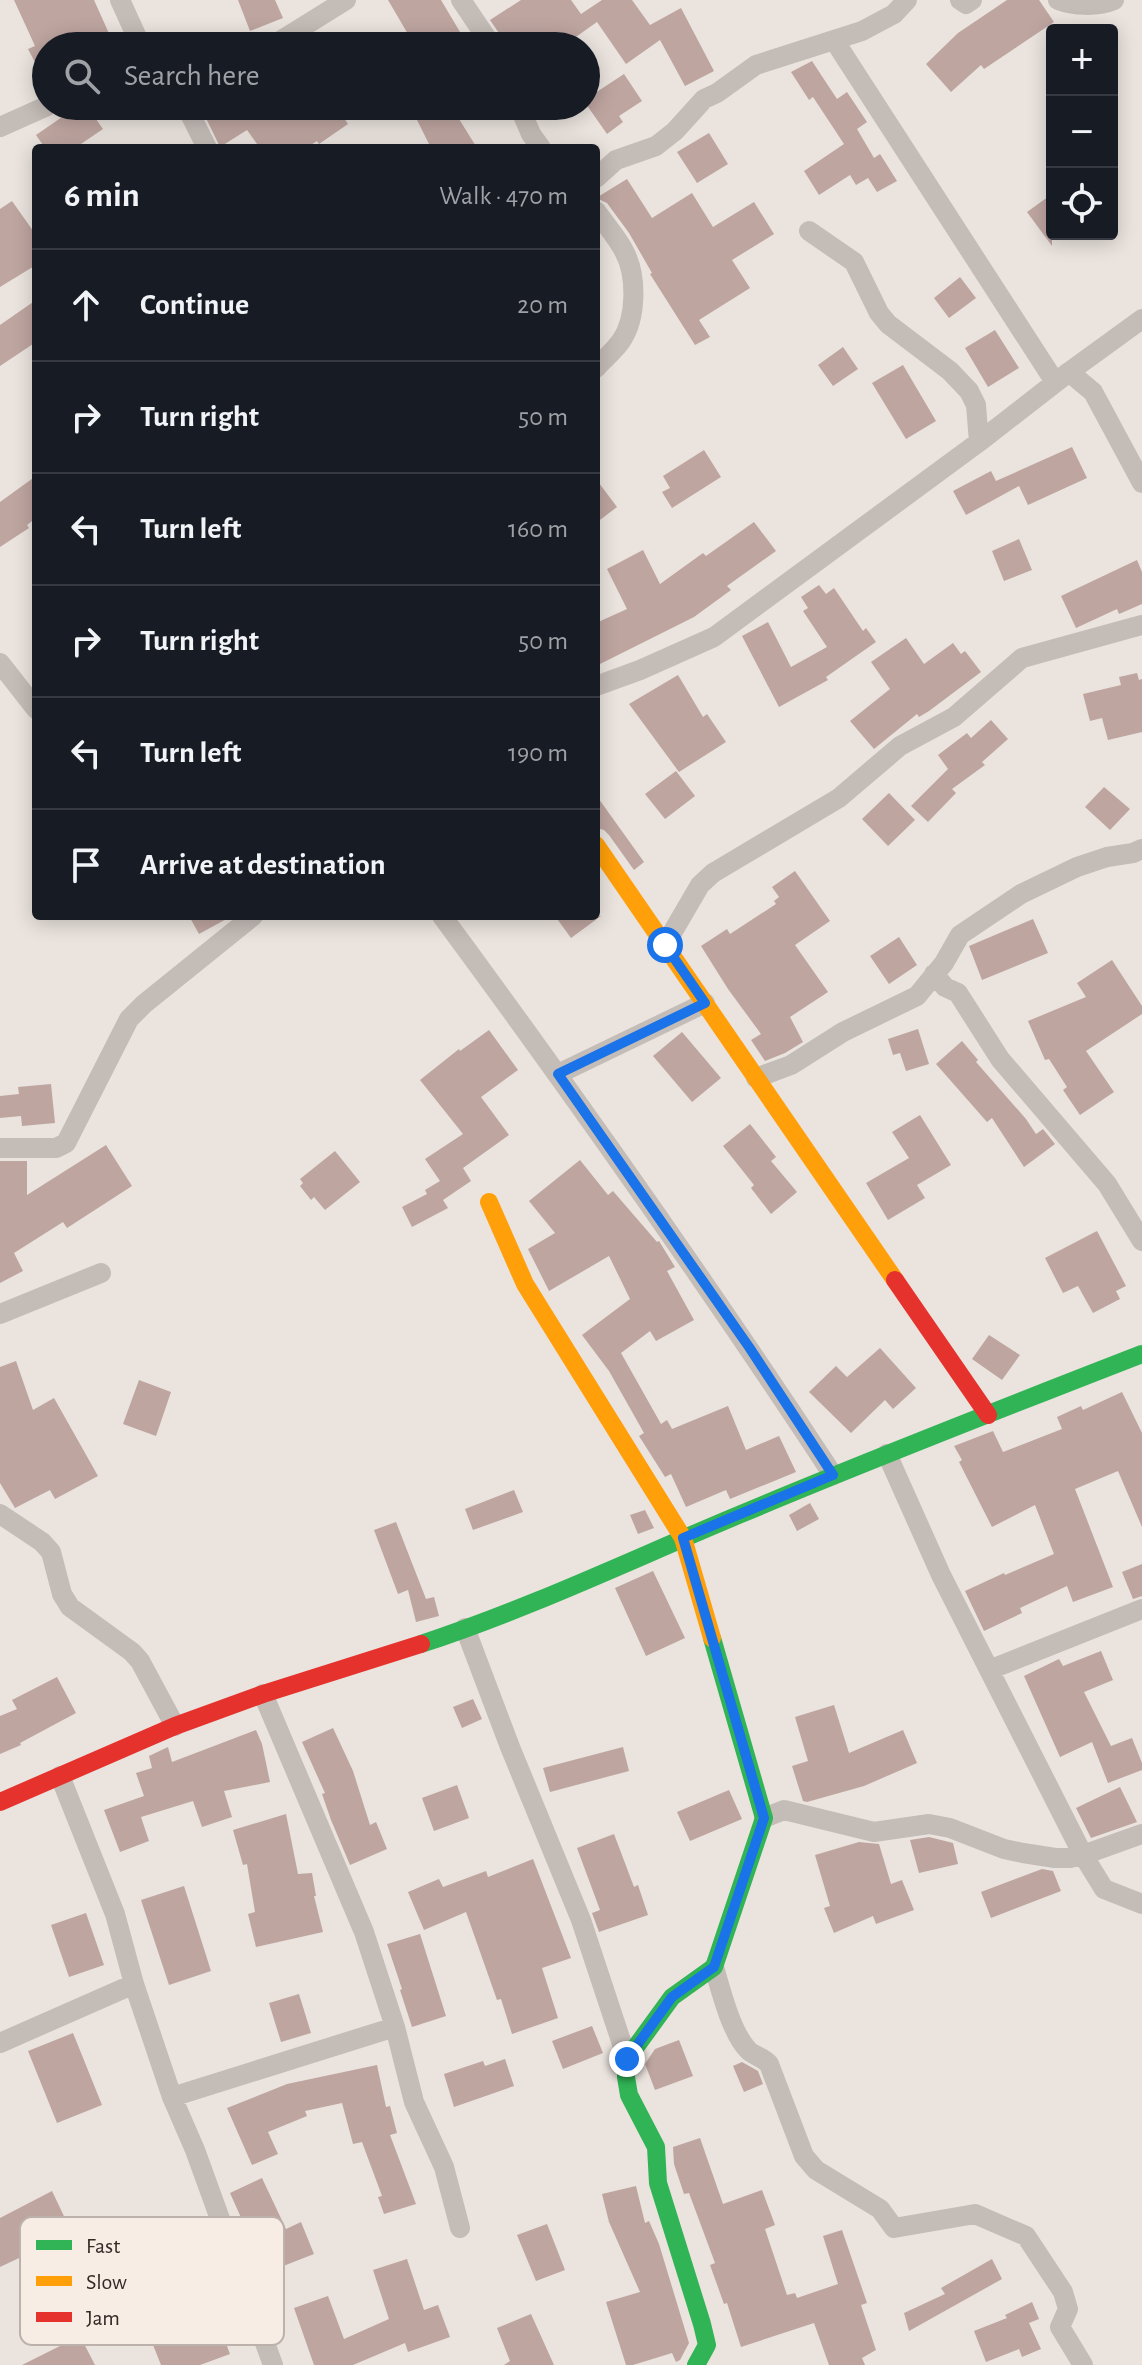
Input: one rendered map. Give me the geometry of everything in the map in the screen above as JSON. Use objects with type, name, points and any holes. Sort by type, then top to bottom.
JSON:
[{"type":"street","points":[[120,0],[135,32]]},
{"type":"street","points":[[295,32],[346,0]]},
{"type":"street","points":[[461,0],[483,32]]},
{"type":"street","points":[[600,174],[616,160],[656,146],[675,131],[704,99],[756,65],[862,31],[894,14],[907,0]]},
{"type":"street","points":[[960,0],[966,4],[972,0]]},
{"type":"street","points":[[1058,0],[1076,4],[1104,4],[1114,0]]},
{"type":"street","points":[[834,40],[1062,377],[1093,392],[1142,483]]},
{"type":"street","points":[[0,127],[32,113]]},
{"type":"street","points":[[193,120],[205,144]]},
{"type":"street","points":[[525,120],[538,144]]},
{"type":"street","points":[[600,217],[625,252],[634,304],[629,327],[621,341],[600,364]]},
{"type":"street","points":[[809,231],[854,262],[879,313],[888,324],[950,371],[969,391],[976,405],[979,442]]},
{"type":"street","points":[[600,685],[714,637],[1142,319]]},
{"type":"street","points":[[665,945],[700,885],[713,873],[839,798],[900,746],[954,717],[1022,658],[1142,625]]},
{"type":"street","points":[[0,663],[32,704]]},
{"type":"street","points":[[756,1078],[791,1065],[843,1032],[917,996],[944,963],[960,935],[1021,894],[1077,867],[1142,849]]},
{"type":"street","points":[[600,851],[988,1415]]},
{"type":"street","points":[[0,1148],[56,1148],[66,1143],[129,1019],[248,920]]},
{"type":"street","points":[[445,920],[558,1074],[749,1347],[833,1475]]},
{"type":"street","points":[[934,974],[945,987],[958,993],[1000,1059],[1107,1184],[1142,1241]]},
{"type":"street","points":[[558,1074],[705,1003]]},
{"type":"street","points":[[489,1202],[525,1284],[683,1538],[764,1818],[714,1967],[672,1997],[627,2059]]},
{"type":"street","points":[[0,1314],[101,1273]]},
{"type":"street","points":[[0,1802],[175,1726],[465,1628],[574,1587],[833,1475],[1142,1354]]},
{"type":"street","points":[[887,1454],[904,1496],[989,1670],[1083,1855],[1104,1889],[1142,1904]]},
{"type":"street","points":[[0,1514],[42,1542],[51,1552],[62,1594],[70,1607],[140,1661],[175,1726]]},
{"type":"street","points":[[989,1670],[1142,1609]]},
{"type":"street","points":[[465,1628],[581,1920],[627,2059],[629,2095],[656,2147],[658,2183],[707,2345],[696,2365]]},
{"type":"street","points":[[263,1694],[364,1932],[395,2027],[414,2102],[444,2167],[460,2228]]},
{"type":"street","points":[[60,1776],[115,1914],[134,1984],[172,2097],[219,2217]]},
{"type":"street","points":[[764,1818],[784,1810],[874,1832],[929,1824],[950,1828],[1004,1849],[1055,1858],[1083,1855],[1142,1834]]},
{"type":"street","points":[[714,1967],[739,2038],[750,2053],[764,2058],[769,2064],[804,2156],[816,2170],[880,2209],[894,2228],[975,2214],[1026,2236],[1063,2292],[1068,2309],[1060,2327],[1083,2365]]},
{"type":"street","points":[[0,2043],[134,1984]]},
{"type":"street","points":[[172,2097],[395,2027]]},
{"type":"street","points":[[266,2345],[273,2365]]},
{"type":"building","points":[[14,0],[94,0],[108,32],[32,32],[32,39]]},
{"type":"building","points":[[238,0],[275,0],[283,18],[250,31]]},
{"type":"building","points":[[388,0],[441,0],[460,32],[407,32]]},
{"type":"building","points":[[521,0],[571,0],[581,14],[602,0],[632,0],[650,25],[681,8],[714,71],[685,86],[660,40],[626,64],[597,22],[583,32],[498,32],[490,20]]},
{"type":"building","points":[[1007,0],[1039,0],[1054,22],[1046,24],[1046,27],[984,69],[981,65],[951,92],[926,64],[958,33]]},
{"type":"building","points":[[812,61],[837,99],[847,92],[867,122],[857,129],[874,158],[880,154],[897,181],[877,192],[868,178],[856,185],[850,175],[819,195],[804,171],[844,144],[813,97],[809,100],[791,72]]},
{"type":"building","points":[[624,74],[642,101],[619,116],[623,122],[607,134],[597,120],[600,120],[600,90]]},
{"type":"building","points":[[58,120],[97,120],[103,129],[81,144],[42,144],[36,135]]},
{"type":"building","points":[[207,120],[345,120],[348,124],[319,144],[317,141],[312,144],[257,144],[247,130],[225,144],[219,144]]},
{"type":"building","points":[[417,120],[460,120],[475,144],[429,144]]},
{"type":"building","points":[[709,133],[728,164],[697,183],[677,152]]},
{"type":"building","points":[[627,179],[652,218],[692,193],[713,227],[754,202],[774,234],[732,260],[750,288],[699,320],[710,337],[695,345],[650,274],[629,233],[607,203],[600,200],[600,196]]},
{"type":"building","points":[[1046,198],[1046,238],[1027,212]]},
{"type":"building","points":[[12,201],[32,229],[32,267],[0,287],[0,209]]},
{"type":"building","points":[[960,277],[976,298],[949,318],[934,298]]},
{"type":"building","points":[[32,303],[32,345],[0,366],[0,325]]},
{"type":"building","points":[[995,330],[1019,368],[988,387],[965,348]]},
{"type":"building","points":[[843,347],[858,369],[833,386],[818,365]]},
{"type":"building","points":[[903,365],[936,421],[906,439],[872,383]]},
{"type":"building","points":[[1072,447],[1087,478],[1028,505],[1019,486],[966,515],[953,491],[991,471],[996,481]]},
{"type":"building","points":[[704,450],[721,477],[672,508],[662,492],[670,488],[663,476]]},
{"type":"building","points":[[32,479],[32,521],[27,525],[29,528],[0,547],[0,502]]},
{"type":"building","points":[[600,484],[617,507],[600,520]]},
{"type":"building","points":[[754,522],[776,551],[727,586],[731,590],[694,617],[600,664],[600,621],[627,609],[607,569],[643,550],[660,584],[703,553],[706,556]]},
{"type":"building","points":[[1019,539],[1032,570],[1004,581],[992,551]]},
{"type":"building","points":[[1137,560],[1142,572],[1142,604],[1119,614],[1117,609],[1076,628],[1061,596]]},
{"type":"building","points":[[819,585],[826,594],[834,588],[863,631],[866,628],[876,642],[826,677],[828,680],[779,707],[742,636],[768,622],[791,667],[827,647],[803,611],[808,608],[801,597]]},
{"type":"building","points":[[906,638],[924,664],[953,643],[961,654],[965,651],[981,672],[929,711],[919,717],[917,714],[874,749],[850,721],[890,689],[871,662]]},
{"type":"building","points":[[1137,673],[1139,680],[1142,679],[1142,732],[1108,740],[1102,718],[1090,721],[1083,694],[1121,685],[1119,677]]},
{"type":"building","points":[[678,675],[703,717],[707,714],[726,742],[679,772],[629,704]]},
{"type":"building","points":[[991,720],[1008,739],[982,762],[985,765],[952,789],[956,793],[928,822],[911,806],[948,769],[938,755],[967,733],[971,738]]},
{"type":"building","points":[[676,771],[695,796],[665,819],[645,794]]},
{"type":"building","points":[[1104,787],[1130,809],[1110,830],[1085,807]]},
{"type":"building","points":[[889,793],[915,820],[888,846],[862,819]]},
{"type":"building","points":[[600,801],[644,862],[634,870],[604,830],[600,829]]},
{"type":"building","points":[[795,871],[830,921],[795,945],[828,992],[790,1017],[803,1042],[765,1061],[751,1040],[761,1034],[701,946],[727,929],[730,934],[776,904],[774,901],[779,897],[772,887]]},
{"type":"building","points":[[1033,919],[1048,953],[982,980],[969,946]]},
{"type":"building","points":[[191,920],[225,920],[199,934]]},
{"type":"building","points":[[558,920],[596,920],[571,938]]},
{"type":"building","points":[[899,937],[917,965],[889,984],[870,956]]},
{"type":"building","points":[[1112,960],[1142,1006],[1142,1014],[1086,1051],[1114,1092],[1080,1115],[1063,1090],[1067,1087],[1049,1059],[1045,1060],[1028,1021],[1086,997],[1077,983]]},
{"type":"building","points":[[918,1029],[929,1064],[906,1071],[900,1053],[893,1055],[888,1039]]},
{"type":"building","points":[[489,1030],[518,1070],[481,1097],[509,1135],[463,1168],[471,1181],[443,1200],[448,1208],[412,1227],[402,1207],[427,1194],[425,1190],[440,1181],[425,1159],[463,1134],[420,1080]]},
{"type":"building","points":[[682,1032],[721,1078],[692,1102],[653,1056]]},
{"type":"building","points":[[962,1041],[1036,1134],[1043,1129],[1055,1144],[1024,1167],[992,1118],[987,1122],[936,1064]]},
{"type":"building","points":[[51,1084],[55,1123],[22,1126],[21,1116],[0,1118],[0,1096],[19,1094],[18,1087]]},
{"type":"building","points":[[920,1115],[951,1165],[917,1185],[925,1198],[888,1220],[866,1183],[909,1158],[892,1132]]},
{"type":"building","points":[[750,1124],[776,1157],[771,1161],[797,1192],[771,1214],[751,1188],[754,1185],[723,1146]]},
{"type":"building","points":[[106,1145],[132,1186],[67,1228],[63,1222],[14,1253],[23,1271],[0,1283],[0,1161],[27,1161],[27,1195]]},
{"type":"building","points":[[335,1151],[360,1182],[325,1210],[314,1197],[311,1200],[300,1186],[303,1183],[300,1179]]},
{"type":"building","points":[[580,1160],[608,1195],[613,1191],[659,1241],[675,1267],[667,1271],[694,1320],[656,1341],[650,1331],[621,1353],[661,1424],[667,1420],[672,1429],[728,1406],[746,1450],[779,1436],[796,1472],[730,1499],[726,1490],[686,1507],[671,1474],[665,1477],[639,1436],[644,1433],[609,1371],[582,1335],[630,1299],[609,1256],[549,1291],[528,1249],[555,1233],[529,1201]]},
{"type":"building","points":[[1097,1231],[1126,1286],[1116,1291],[1120,1299],[1093,1313],[1078,1286],[1063,1293],[1045,1258]]},
{"type":"building","points":[[989,1335],[1020,1355],[1002,1380],[972,1359]]},
{"type":"building","points":[[880,1348],[916,1388],[893,1409],[885,1400],[851,1433],[809,1392],[836,1366],[847,1377]]},
{"type":"building","points":[[16,1361],[33,1410],[54,1398],[98,1476],[55,1499],[50,1490],[15,1508],[0,1483],[0,1367]]},
{"type":"building","points":[[139,1380],[171,1392],[156,1436],[123,1424]]},
{"type":"building","points":[[1122,1392],[1142,1433],[1142,1527],[1118,1471],[1075,1489],[1113,1587],[1073,1602],[1067,1586],[1020,1608],[1022,1613],[984,1631],[965,1591],[1054,1554],[1035,1505],[992,1527],[954,1446],[993,1431],[1003,1452],[1062,1429],[1057,1417],[1081,1406],[1083,1410]]},
{"type":"building","points":[[514,1490],[523,1512],[473,1530],[465,1509]]},
{"type":"building","points":[[810,1503],[819,1519],[797,1531],[789,1515]]},
{"type":"building","points":[[645,1510],[654,1528],[638,1534],[630,1515]]},
{"type":"building","points":[[396,1522],[426,1599],[434,1597],[439,1616],[416,1622],[408,1590],[398,1594],[374,1530]]},
{"type":"building","points":[[1142,1564],[1142,1596],[1133,1599],[1122,1572]]},
{"type":"building","points":[[653,1571],[685,1638],[646,1656],[615,1588]]},
{"type":"building","points":[[1101,1651],[1113,1680],[1084,1692],[1111,1746],[1132,1738],[1142,1763],[1142,1770],[1108,1783],[1092,1742],[1060,1757],[1024,1676],[1059,1659],[1063,1666]]},
{"type":"building","points":[[57,1677],[76,1713],[0,1754],[0,1716],[17,1709],[12,1700]]},
{"type":"building","points":[[473,1699],[482,1719],[462,1728],[453,1707]]},
{"type":"building","points":[[834,1705],[849,1753],[903,1730],[917,1763],[864,1786],[803,1801],[792,1766],[808,1761],[795,1717]]},
{"type":"building","points":[[333,1728],[353,1771],[370,1825],[376,1822],[387,1849],[350,1865],[331,1820],[322,1794],[325,1793],[302,1742]]},
{"type":"building","points":[[256,1730],[270,1782],[224,1791],[232,1817],[202,1827],[193,1801],[141,1817],[149,1841],[120,1852],[104,1810],[144,1796],[136,1773],[152,1768],[149,1756],[168,1747],[172,1762]]},
{"type":"building","points":[[623,1747],[629,1771],[550,1792],[543,1768]]},
{"type":"building","points":[[457,1785],[469,1818],[434,1831],[422,1798]]},
{"type":"building","points":[[1120,1787],[1137,1822],[1091,1838],[1076,1808]]},
{"type":"building","points":[[729,1790],[742,1819],[690,1841],[677,1812]]},
{"type":"building","points":[[286,1814],[298,1874],[312,1873],[323,1932],[256,1947],[248,1914],[255,1912],[247,1864],[243,1865],[233,1830]]},
{"type":"building","points":[[614,1834],[648,1915],[599,1932],[592,1913],[600,1910],[577,1848]]},
{"type":"building","points":[[929,1837],[953,1843],[958,1864],[919,1873],[910,1840]]},
{"type":"building","points":[[859,1842],[879,1844],[891,1884],[902,1880],[914,1910],[876,1924],[873,1916],[834,1933],[824,1908],[830,1906],[815,1855]]},
{"type":"building","points":[[533,1859],[571,1958],[542,1968],[558,2018],[512,2034],[466,1912],[424,1930],[408,1892],[439,1879],[443,1887],[486,1871],[488,1877]]},
{"type":"building","points":[[1042,1869],[1053,1871],[1061,1891],[991,1918],[981,1892]]},
{"type":"building","points":[[184,1886],[211,1971],[169,1985],[141,1900]]},
{"type":"building","points":[[86,1913],[104,1965],[69,1977],[51,1925]]},
{"type":"building","points":[[420,1934],[446,2016],[412,2027],[387,1944]]},
{"type":"building","points":[[299,1994],[311,2033],[281,2042],[269,2003]]},
{"type":"building","points":[[592,2026],[603,2053],[563,2069],[552,2041]]},
{"type":"building","points":[[73,2033],[102,2105],[57,2123],[28,2051]]},
{"type":"building","points":[[679,2040],[693,2076],[655,2090],[645,2064],[655,2049]]},
{"type":"building","points":[[505,2059],[514,2086],[454,2107],[444,2074],[483,2061],[485,2066]]},
{"type":"building","points":[[742,2062],[758,2071],[763,2084],[744,2092],[733,2066]]},
{"type":"building","points":[[377,2065],[386,2107],[390,2106],[397,2133],[390,2135],[416,2204],[384,2214],[378,2197],[382,2196],[362,2142],[353,2144],[342,2103],[305,2111],[307,2116],[268,2132],[278,2154],[252,2165],[227,2108],[287,2084]]},
{"type":"building","points":[[700,2138],[723,2204],[762,2190],[775,2225],[765,2229],[787,2295],[795,2293],[797,2298],[838,2284],[823,2236],[842,2230],[867,2303],[861,2305],[876,2350],[862,2358],[865,2365],[829,2365],[814,2323],[741,2347],[727,2303],[724,2304],[710,2265],[715,2263],[689,2193],[684,2194],[674,2164],[673,2147]]},
{"type":"building","points":[[262,2178],[280,2217],[241,2217],[230,2193]]},
{"type":"building","points":[[636,2186],[645,2223],[649,2221],[659,2244],[689,2343],[676,2362],[672,2353],[626,2365],[606,2302],[640,2292],[609,2222],[602,2194]]},
{"type":"building","points":[[52,2191],[64,2217],[20,2217],[20,2258],[0,2267],[0,2218]]},
{"type":"building","points":[[301,2222],[314,2254],[284,2266],[284,2225],[286,2229]]},
{"type":"building","points":[[547,2224],[565,2270],[536,2281],[517,2235]]},
{"type":"building","points":[[407,2259],[424,2310],[438,2305],[450,2337],[408,2352],[405,2343],[353,2365],[314,2365],[294,2308],[328,2296],[344,2339],[389,2319],[373,2270]]},
{"type":"building","points":[[992,2259],[1002,2279],[909,2331],[904,2313],[945,2294],[941,2288]]},
{"type":"building","points":[[1032,2302],[1039,2319],[1029,2323],[1041,2349],[1022,2357],[1019,2349],[986,2362],[974,2331],[1007,2318],[1005,2315]]},
{"type":"building","points":[[531,2314],[554,2365],[504,2365],[510,2361],[497,2328]]},
{"type":"building","points":[[62,2345],[85,2345],[95,2365],[22,2365]]},
{"type":"building","points":[[153,2345],[227,2345],[230,2354],[200,2365],[161,2365]]},
{"type":"traffic: fast","points":[[421,1644],[543,1599],[841,1473],[1142,1354]]},
{"type":"traffic: fast","points":[[696,2365],[707,2345],[702,2324],[658,2183],[656,2147],[629,2095],[626,2077],[627,2059],[672,1997],[714,1967],[764,1818],[712,1638]]},
{"type":"traffic: slow","points":[[600,851],[895,1280]]},
{"type":"traffic: slow","points":[[489,1202],[525,1284],[683,1538],[712,1638]]},
{"type":"traffic: jam","points":[[895,1280],[988,1415]]},
{"type":"traffic: jam","points":[[0,1802],[175,1726],[263,1694],[421,1644]]},
{"type":"route","points":[[627,2059],[672,1997],[714,1967],[764,1818],[683,1538],[833,1475],[749,1347],[558,1074],[705,1003],[665,945]]}]
